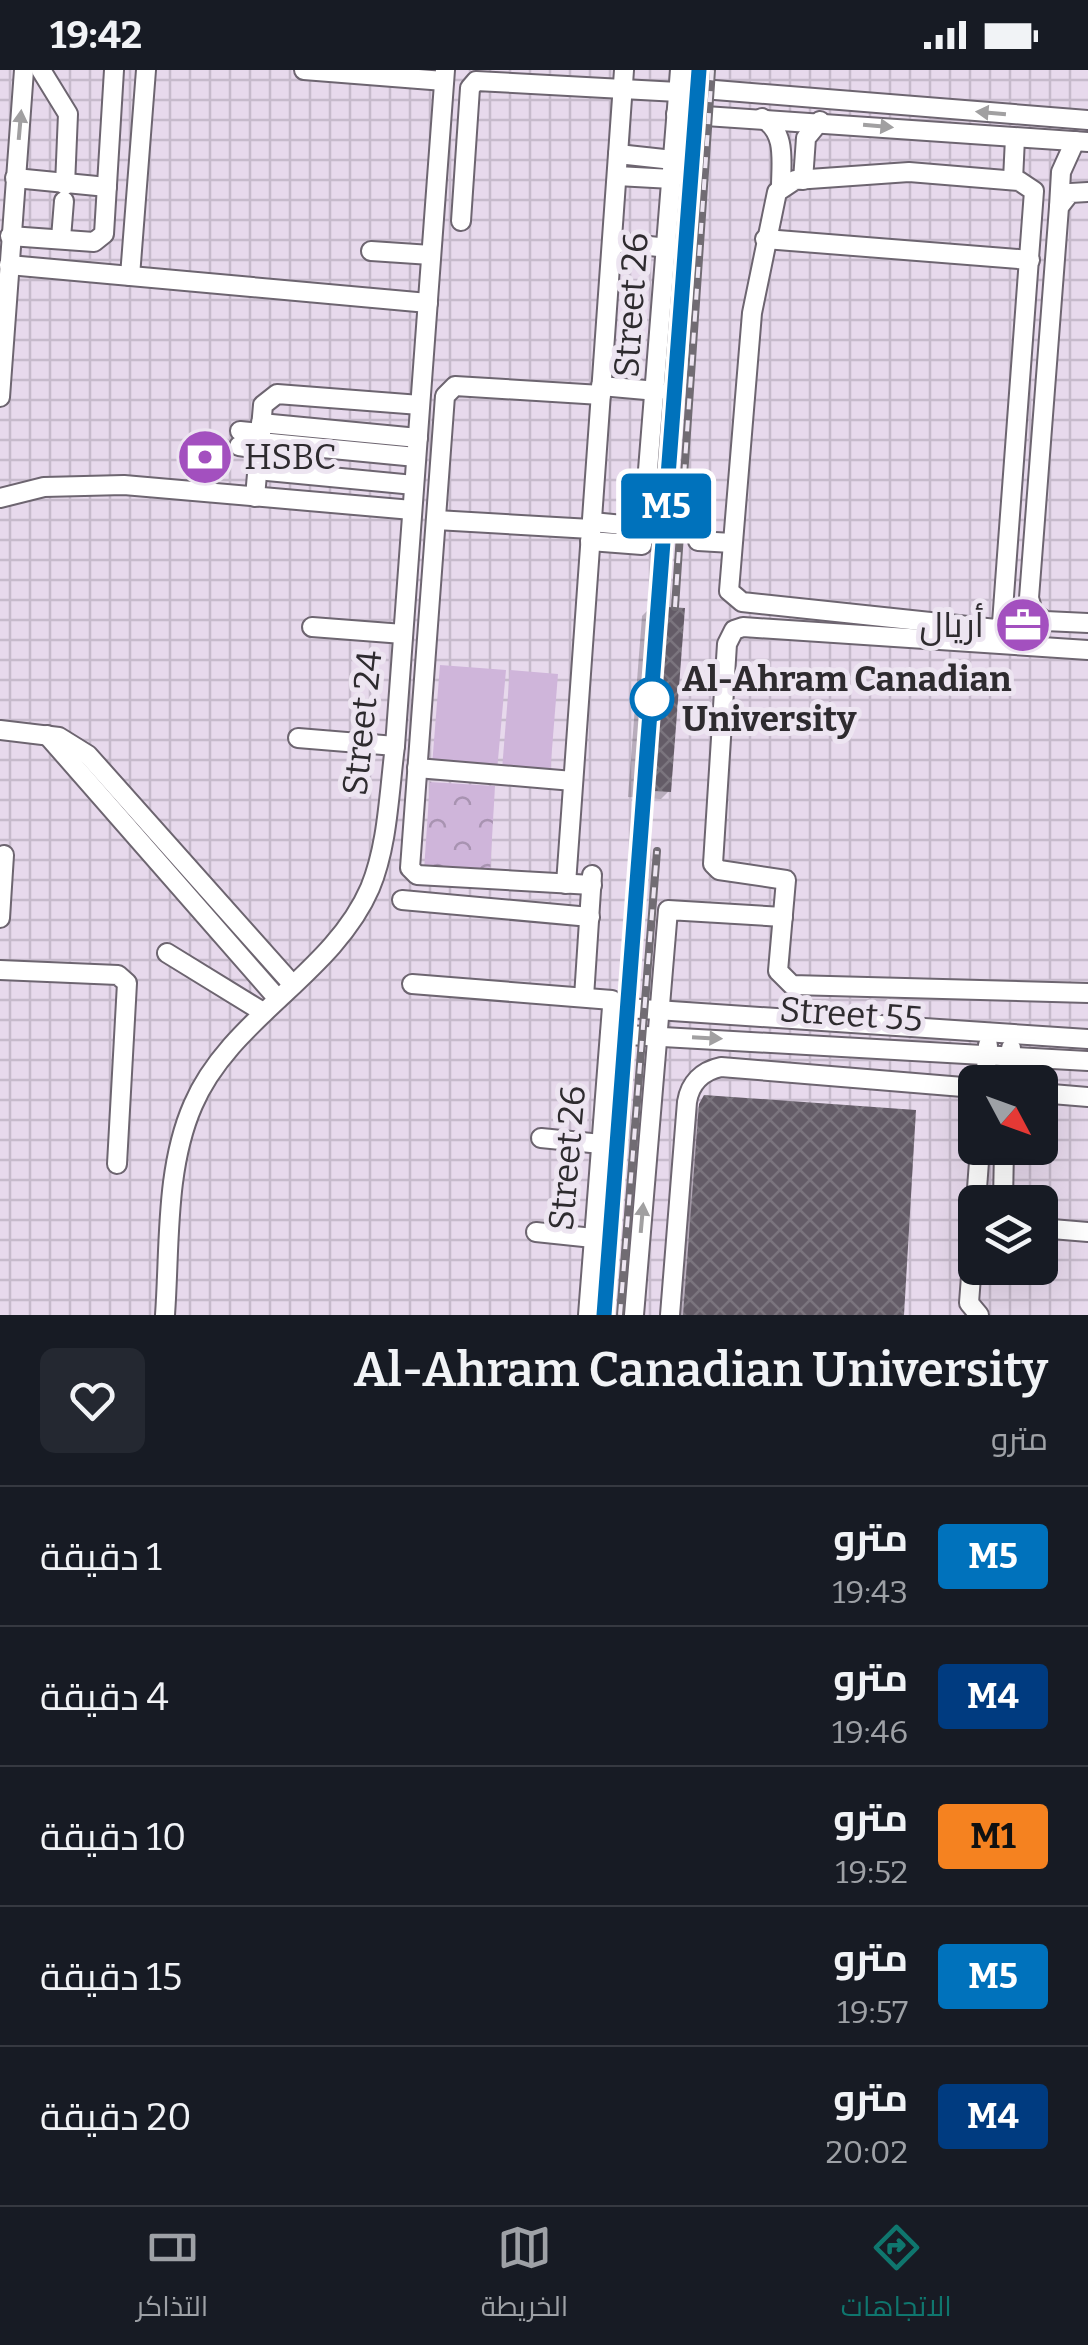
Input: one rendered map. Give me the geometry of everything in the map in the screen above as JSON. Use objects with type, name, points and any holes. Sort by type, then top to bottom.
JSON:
[{"type":"street","points":[[0,397],[24,70]]},
{"type":"street","points":[[41,70],[68,114],[60,238]]},
{"type":"street","points":[[10,236],[94,242],[104,234],[114,70]]},
{"type":"street","points":[[130,276],[146,70]]},
{"type":"street","points":[[304,70],[445,76]]},
{"type":"street","name":"Street 24","points":[[165,1315],[174,1170],[181,1134],[194,1100],[271,1006],[352,919],[369,890],[380,852],[395,746],[445,76]]},
{"type":"street","points":[[566,884],[624,79]]},
{"type":"street","points":[[461,221],[472,83],[724,80],[1027,108],[1088,120]]},
{"type":"street","points":[[723,115],[724,80]]},
{"type":"street","name":"Street 26","points":[[591,531],[643,536],[679,83]]},
{"type":"street","points":[[676,114],[1081,141]]},
{"type":"street","points":[[762,118],[775,127],[781,142],[781,187],[765,239],[752,313],[729,591],[737,601],[1000,627],[1034,190],[1025,182],[1013,180],[909,172],[802,180],[781,187]]},
{"type":"street","points":[[802,180],[804,145],[820,121]]},
{"type":"street","points":[[1013,180],[1015,138]]},
{"type":"street","points":[[1081,141],[1061,172],[1030,605],[1045,620],[1088,624]]},
{"type":"street","points":[[618,154],[673,170]]},
{"type":"street","points":[[616,176],[673,170]]},
{"type":"street","points":[[16,178],[64,193],[107,187]]},
{"type":"street","points":[[1058,206],[1070,193],[1088,192]]},
{"type":"street","points":[[765,239],[1030,260]]},
{"type":"street","points":[[612,242],[668,248]]},
{"type":"street","points":[[372,251],[432,255]]},
{"type":"street","points":[[10,265],[428,303]]},
{"type":"street","points":[[584,998],[592,880],[566,884],[413,874],[417,768],[448,390],[462,386],[657,392]]},
{"type":"street","points":[[254,496],[263,405],[272,394],[420,405]]},
{"type":"street","points":[[240,438],[417,447]]},
{"type":"street","points":[[257,470],[414,486]]},
{"type":"street","points":[[0,498],[70,484],[412,510]]},
{"type":"street","points":[[436,520],[591,531]]},
{"type":"street","points":[[698,541],[732,543]]},
{"type":"street","points":[[312,627],[403,634]]},
{"type":"street","points":[[1088,650],[748,627],[734,630],[727,644],[713,864],[719,870],[783,878],[778,971],[792,986],[1088,992]]},
{"type":"street","points":[[0,730],[70,741],[88,755],[293,985]]},
{"type":"street","points":[[47,735],[271,1006]]},
{"type":"street","points":[[298,738],[395,746]]},
{"type":"street","points":[[417,768],[573,781]]},
{"type":"street","points":[[0,918],[4,856]]},
{"type":"street","points":[[402,900],[590,918]]},
{"type":"street","points":[[634,1315],[668,910],[782,917]]},
{"type":"street","points":[[167,953],[271,1006]]},
{"type":"street","points":[[0,970],[118,975],[128,984],[117,1164]]},
{"type":"street","name":"Street 55","points":[[412,984],[659,1008],[1088,1040]]},
{"type":"street","name":"Street 26","points":[[588,1315],[612,1003]]},
{"type":"street","name":"Street 55","points":[[610,1034],[1088,1061]]},
{"type":"street","points":[[986,1065],[988,1035]]},
{"type":"street","points":[[1010,1065],[1012,1036]]},
{"type":"street","points":[[670,1315],[686,1102],[692,1085],[704,1073],[721,1067],[958,1087]]},
{"type":"street","points":[[1058,1094],[1088,1097]]},
{"type":"street","points":[[541,1138],[601,1144]]},
{"type":"street","points":[[1058,1230],[1088,1232]]},
{"type":"street","points":[[536,1232],[593,1238]]},
{"type":"street","points":[[971,1285],[970,1303],[979,1315]]},
{"type":"shaded area","points":[[0,70],[1088,70],[1088,1315],[0,1315]]},
{"type":"green space","points":[[440,665],[506,670],[497,771],[432,766]]},
{"type":"green space","points":[[510,670],[558,674],[550,774],[502,770]]},
{"type":"green space","points":[[430,782],[495,786],[490,873],[424,870]]},
{"type":"building","name":"Al-Ahram Canadian University","points":[[649,606],[685,608],[671,792],[635,790]]},
{"type":"building","points":[[704,1095],[916,1110],[904,1315],[683,1315],[699,1104]]},
{"type":"railway","points":[[675,607],[712,70]]},
{"type":"railway","points":[[658,606],[676,372]]},
{"type":"railway","points":[[604,1315],[647,791]]},
{"type":"railway","points":[[620,1315],[657,851]]},
{"type":"metro line","name":"M5","points":[[604,1315],[647,791],[699,70]]},
{"type":"place","name":"HSBC","points":[[205,457]]},
{"type":"place","name":"أريال","points":[[1023,625]]},
{"type":"place","name":"Al-Ahram Canadian University","points":[[652,699]]}]
